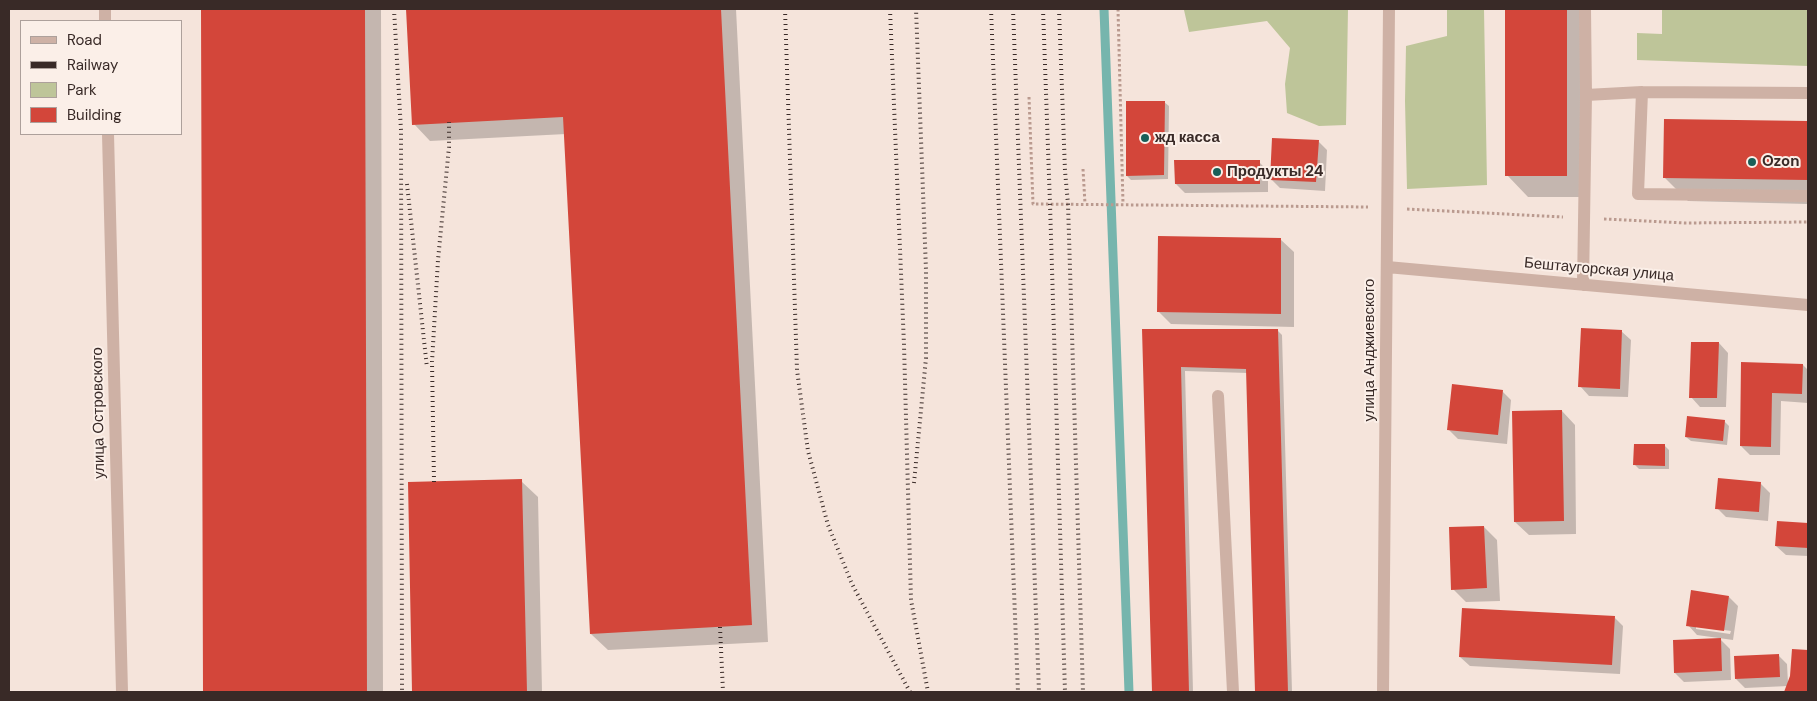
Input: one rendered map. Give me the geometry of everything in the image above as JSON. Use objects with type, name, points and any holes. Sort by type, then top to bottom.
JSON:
[{"type":"street","name":"улица Анджиевского","points":[[1383,692],[1389,9]]},
{"type":"street","points":[[1584,285],[1585,9]]},
{"type":"street","points":[[1586,95],[1642,92],[1808,93]]},
{"type":"street","points":[[1642,92],[1638,194],[1808,196]]},
{"type":"street","name":"улица Островского","points":[[108,135],[122,692]]},
{"type":"street","name":"Бештаугорская улица","points":[[1387,268],[1808,305]]},
{"type":"street","points":[[1218,396],[1233,692]]},
{"type":"path","points":[[1118,9],[1122,204]]},
{"type":"path","points":[[1029,98],[1033,204],[1388,208],[1685,223],[1808,222]]},
{"type":"path","points":[[1083,169],[1085,204]]},
{"type":"green space","points":[[1348,9],[1346,125],[1319,126],[1287,113],[1285,84],[1290,48],[1267,21],[1189,32],[1184,10]]},
{"type":"green space","points":[[1447,9],[1484,9],[1487,185],[1407,189],[1406,46],[1447,36]]},
{"type":"green space","points":[[1662,9],[1808,9],[1808,66],[1637,60],[1637,33],[1662,34]]},
{"type":"building","points":[[201,9],[365,9],[367,692],[203,692]]},
{"type":"building","points":[[406,9],[721,9],[752,625],[590,634],[563,117],[412,125]]},
{"type":"building","points":[[1505,9],[1567,9],[1567,176],[1505,176]]},
{"type":"building","name":"жд касса","points":[[1126,101],[1165,101],[1164,175],[1126,176]]},
{"type":"building","points":[[1664,119],[1808,121],[1808,180],[1663,178]]},
{"type":"building","points":[[1272,138],[1319,140],[1316,182],[1270,180]]},
{"type":"building","name":"Продукты 24","points":[[1174,160],[1260,160],[1260,184],[1175,184]]},
{"type":"building","points":[[1158,236],[1281,238],[1281,314],[1157,312]]},
{"type":"building","points":[[1581,328],[1622,330],[1620,389],[1578,387]]},
{"type":"building","points":[[1142,329],[1278,329],[1288,692],[1255,692],[1246,369],[1181,367],[1189,692],[1152,692]]},
{"type":"building","points":[[1691,342],[1719,342],[1717,398],[1689,398]]},
{"type":"building","points":[[1741,362],[1803,364],[1802,394],[1772,393],[1771,447],[1740,446]]},
{"type":"building","points":[[1452,384],[1503,390],[1498,435],[1447,430]]},
{"type":"building","points":[[1562,410],[1564,521],[1514,522],[1512,411]]},
{"type":"building","points":[[1687,416],[1725,420],[1723,441],[1685,437]]},
{"type":"building","points":[[1634,444],[1665,444],[1665,466],[1633,465]]},
{"type":"building","points":[[1718,478],[1761,482],[1759,512],[1715,509]]},
{"type":"building","points":[[522,479],[527,692],[412,692],[408,482]]},
{"type":"building","points":[[1777,521],[1808,523],[1808,548],[1775,546]]},
{"type":"building","points":[[1484,526],[1487,588],[1451,590],[1449,527]]},
{"type":"building","points":[[1691,590],[1729,596],[1724,631],[1686,626]]},
{"type":"building","points":[[1462,608],[1615,616],[1612,665],[1459,657]]},
{"type":"building","points":[[1721,638],[1722,671],[1674,673],[1673,640]]},
{"type":"building","points":[[1792,649],[1808,650],[1808,692],[1784,692],[1790,676]]},
{"type":"building","points":[[1779,654],[1780,677],[1735,679],[1734,656]]},
{"type":"waterway","points":[[1104,9],[1129,692]]},
{"type":"railway","points":[[394,9],[401,130],[402,692]]},
{"type":"railway","points":[[785,9],[797,370],[808,451],[828,525],[852,584],[910,692]]},
{"type":"railway","points":[[890,9],[904,345],[911,600],[928,692]]},
{"type":"railway","points":[[914,483],[926,358],[926,270],[916,9]]},
{"type":"railway","points":[[991,9],[1018,692]]},
{"type":"railway","points":[[1013,9],[1039,692]]},
{"type":"railway","points":[[1043,9],[1065,692]]},
{"type":"railway","points":[[1059,9],[1068,204],[1083,692]]},
{"type":"railway","points":[[434,482],[432,362],[438,260],[449,147],[449,122]]},
{"type":"railway","points":[[407,184],[427,368]]},
{"type":"railway","points":[[720,627],[723,692]]},
{"type":"place","name":"жд касса","points":[[1145,138]]},
{"type":"place","name":"Ozon","points":[[1752,162]]},
{"type":"place","name":"Продукты 24","points":[[1217,172]]}]
